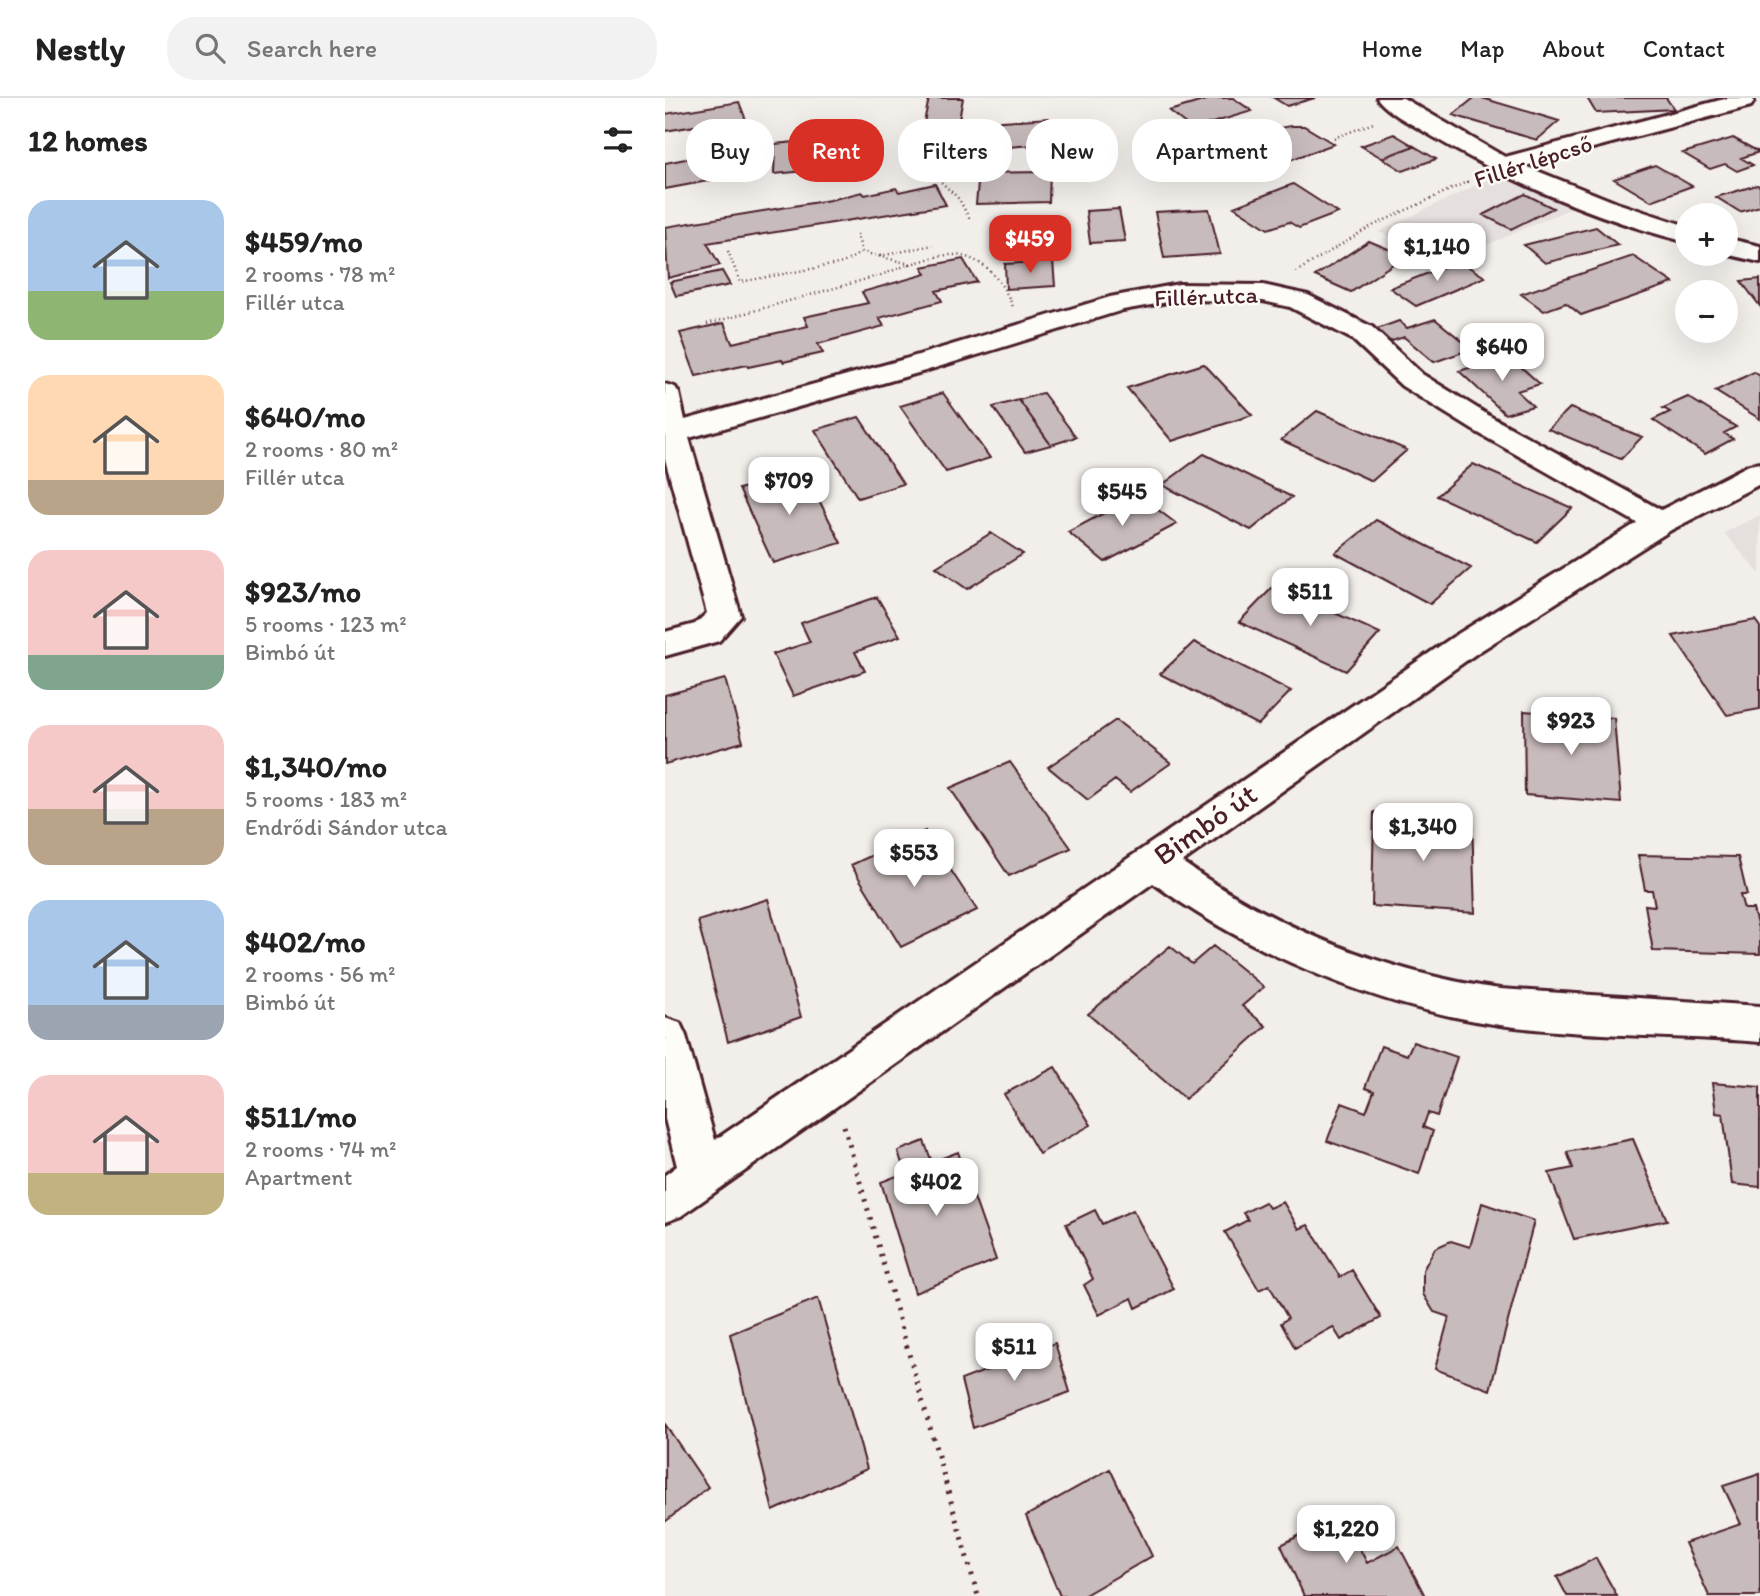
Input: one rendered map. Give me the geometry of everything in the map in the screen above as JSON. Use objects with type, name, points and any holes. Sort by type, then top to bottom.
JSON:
[{"type":"street","name":"Fillér lépcső","points":[[1503,165],[1746,102]]},
{"type":"street","points":[[1397,104],[1503,165],[1585,202],[1675,230]]},
{"type":"street","points":[[1738,249],[1760,254]]},
{"type":"street","name":"Fillér utca","points":[[669,435],[1119,303],[1179,292],[1263,293],[1299,301],[1362,333],[1412,380],[1483,424],[1660,523]]},
{"type":"street","points":[[665,393],[669,435],[724,616],[707,634],[665,643]]},
{"type":"street","name":"Bimbó út","points":[[665,1201],[1465,645],[1660,523],[1760,472]]},
{"type":"street","points":[[1151,861],[1177,881],[1251,924],[1385,980],[1452,998],[1549,1012],[1760,1024]]},
{"type":"street","points":[[665,1036],[702,1175]]},
{"type":"path","points":[[1334,138],[1397,104]]},
{"type":"path","name":"Fillér lépcső","points":[[1263,293],[1368,228],[1503,165]]},
{"type":"path","points":[[941,182],[959,198],[969,218]]},
{"type":"path","points":[[857,233],[862,252]]},
{"type":"path","points":[[879,256],[892,251],[933,245]]},
{"type":"path","points":[[728,251],[740,282],[843,263],[862,252],[910,264]]},
{"type":"path","points":[[707,324],[881,275],[910,264],[952,255],[971,258],[995,276],[1009,295],[1014,312]]},
{"type":"path","points":[[831,1085],[978,1596]]},
{"type":"shaded area","points":[[1506,171],[1581,204],[1450,261],[1378,232]]},
{"type":"shaded area","points":[[1760,515],[1760,574],[1724,533]]},
{"type":"building","points":[[929,98],[963,98],[959,119],[925,119]]},
{"type":"building","points":[[1213,98],[1233,98],[1252,111],[1225,119],[1179,119],[1169,111]]},
{"type":"building","points":[[1274,98],[1315,98],[1287,106]]},
{"type":"building","points":[[1474,98],[1559,121],[1537,140],[1453,115]]},
{"type":"building","points":[[1587,98],[1666,98],[1674,109],[1596,113]]},
{"type":"building","points":[[739,102],[746,119],[686,119],[686,128],[665,131],[665,114]]},
{"type":"building","points":[[1026,119],[1026,146],[1012,147],[1012,120]]},
{"type":"building","points":[[1292,126],[1304,126],[1334,144],[1292,159]]},
{"type":"building","points":[[1394,134],[1414,146],[1382,158],[1361,146]]},
{"type":"building","points":[[1733,138],[1759,152],[1741,158],[1753,165],[1737,171],[1725,164],[1710,169],[1683,153]]},
{"type":"building","points":[[788,143],[788,173],[774,174],[775,144]]},
{"type":"building","points":[[1414,146],[1436,159],[1403,171],[1382,158]]},
{"type":"building","points":[[686,159],[686,182],[702,182],[665,189],[665,163]]},
{"type":"building","points":[[1655,165],[1692,186],[1651,201],[1614,179]]},
{"type":"building","points":[[1026,172],[1026,182],[1050,182],[1049,202],[976,204],[978,182],[1012,182],[1012,173]]},
{"type":"building","points":[[935,184],[946,205],[707,243],[720,265],[668,278],[665,227],[830,200],[862,192],[865,195],[896,188],[899,192]]},
{"type":"building","points":[[1293,184],[1338,213],[1299,228],[1289,222],[1268,229],[1234,207]]},
{"type":"building","points":[[1760,186],[1760,206],[1740,212],[1738,203],[1726,203],[1716,197]]},
{"type":"building","points":[[1525,194],[1553,208],[1511,229],[1483,215]]},
{"type":"building","points":[[1119,209],[1125,241],[1090,243],[1086,211]]},
{"type":"building","points":[[1209,209],[1220,254],[1164,258],[1155,212]]},
{"type":"building","points":[[1596,227],[1618,245],[1545,263],[1524,245]]},
{"type":"building","points":[[1369,241],[1405,256],[1351,292],[1315,276]]},
{"type":"building","points":[[1633,256],[1673,283],[1581,315],[1566,303],[1544,311],[1521,294]]},
{"type":"building","points":[[963,259],[977,282],[936,291],[942,301],[879,318],[884,326],[818,344],[823,353],[696,376],[680,333],[724,323],[732,343],[808,326],[804,317],[868,303],[862,292],[926,274],[922,267]]},
{"type":"building","points":[[1053,261],[1055,286],[1006,289],[1005,264]]},
{"type":"building","points":[[1459,261],[1485,277],[1416,306],[1390,288]]},
{"type":"building","points":[[722,271],[730,285],[676,296],[670,282]]},
{"type":"building","points":[[1760,279],[1760,306],[1741,281]]},
{"type":"building","points":[[1435,319],[1472,349],[1434,362],[1404,337],[1386,343],[1371,331],[1399,321],[1407,328]]},
{"type":"building","points":[[1509,356],[1540,384],[1517,391],[1533,406],[1505,414],[1459,371]]},
{"type":"building","points":[[1204,364],[1252,415],[1172,441],[1127,388]]},
{"type":"building","points":[[1754,372],[1760,376],[1760,419],[1715,391]]},
{"type":"building","points":[[943,393],[990,458],[946,472],[900,406]]},
{"type":"building","points":[[1043,393],[1076,437],[1051,445],[1019,400]]},
{"type":"building","points":[[1688,397],[1736,427],[1724,433],[1733,439],[1705,454],[1653,420],[1670,412],[1663,408]]},
{"type":"building","points":[[1019,400],[1051,445],[1025,452],[993,407]]},
{"type":"building","points":[[1570,408],[1642,437],[1621,459],[1548,429]]},
{"type":"building","points":[[1317,411],[1407,450],[1372,481],[1281,440]]},
{"type":"building","points":[[859,417],[903,484],[858,498],[815,430]]},
{"type":"building","points":[[1204,454],[1292,497],[1251,530],[1162,485]]},
{"type":"building","points":[[1473,464],[1572,508],[1537,542],[1437,496]]},
{"type":"building","points":[[804,471],[841,543],[773,563],[739,489]]},
{"type":"building","points":[[1138,495],[1177,524],[1105,562],[1068,532]]},
{"type":"building","points":[[1376,520],[1471,568],[1430,604],[1335,553]]},
{"type":"building","points":[[991,533],[1023,554],[967,589],[936,567]]},
{"type":"building","points":[[1274,586],[1380,633],[1346,671],[1239,622]]},
{"type":"building","points":[[877,597],[900,636],[855,652],[865,671],[793,696],[773,654],[810,642],[801,623]]},
{"type":"building","points":[[1755,620],[1760,627],[1760,709],[1727,715],[1673,636]]},
{"type":"building","points":[[1194,642],[1291,691],[1258,725],[1160,674]]},
{"type":"building","points":[[725,679],[743,742],[665,764],[665,695]]},
{"type":"building","points":[[1524,711],[1614,718],[1621,803],[1525,795]]},
{"type":"building","points":[[1116,720],[1171,763],[1130,792],[1115,780],[1088,800],[1048,767]]},
{"type":"building","points":[[1010,762],[1071,848],[1009,876],[950,788]]},
{"type":"building","points":[[1374,812],[1472,819],[1475,913],[1372,906]]},
{"type":"building","points":[[925,831],[977,910],[901,947],[851,865]]},
{"type":"building","points":[[1638,855],[1738,857],[1747,895],[1740,895],[1744,909],[1753,909],[1760,936],[1760,954],[1653,951],[1645,905],[1655,906],[1652,890],[1645,890]]},
{"type":"building","points":[[768,899],[801,1017],[728,1042],[698,921]]},
{"type":"building","points":[[1170,946],[1192,964],[1213,946],[1264,987],[1242,1006],[1266,1026],[1185,1099],[1088,1014]]},
{"type":"building","points":[[1413,1042],[1457,1057],[1437,1116],[1428,1113],[1423,1127],[1433,1131],[1419,1174],[1327,1141],[1342,1103],[1366,1112],[1374,1091],[1365,1088],[1381,1046],[1407,1055]]},
{"type":"building","points":[[1055,1067],[1091,1125],[1039,1154],[1004,1094]]},
{"type":"building","points":[[1712,1083],[1760,1087],[1760,1187],[1732,1184],[1723,1114],[1716,1113]]},
{"type":"building","points":[[1633,1139],[1667,1220],[1574,1239],[1549,1173],[1573,1168],[1567,1152]]},
{"type":"building","points":[[924,1141],[932,1162],[958,1152],[996,1260],[915,1293],[881,1182],[905,1173],[898,1151]]},
{"type":"building","points":[[1265,1202],[1269,1208],[1283,1202],[1299,1229],[1308,1225],[1340,1277],[1352,1270],[1381,1318],[1341,1340],[1333,1327],[1295,1348],[1281,1323],[1288,1318],[1269,1285],[1259,1290],[1225,1232],[1248,1220],[1243,1213]]},
{"type":"building","points":[[1482,1203],[1534,1221],[1490,1390],[1435,1369],[1449,1317],[1434,1312],[1423,1294],[1423,1270],[1435,1248],[1451,1241],[1470,1247]]},
{"type":"building","points":[[1095,1210],[1102,1224],[1133,1210],[1174,1289],[1136,1308],[1132,1298],[1099,1315],[1084,1285],[1093,1279],[1066,1224]]},
{"type":"building","points":[[818,1298],[867,1469],[773,1511],[730,1334]]},
{"type":"building","points":[[1019,1343],[1023,1355],[1055,1343],[1070,1392],[973,1428],[961,1380],[990,1369],[987,1355]]},
{"type":"building","points":[[665,1424],[708,1487],[665,1522]]},
{"type":"building","points":[[1110,1469],[1152,1556],[1083,1596],[1060,1596],[1026,1516]]},
{"type":"building","points":[[1760,1474],[1760,1596],[1709,1596],[1685,1543],[1741,1524],[1723,1486]]},
{"type":"building","points":[[1342,1513],[1367,1563],[1399,1546],[1425,1596],[1304,1596],[1281,1545]]},
{"type":"building","points":[[1596,1558],[1617,1596],[1567,1596],[1557,1577]]}]
